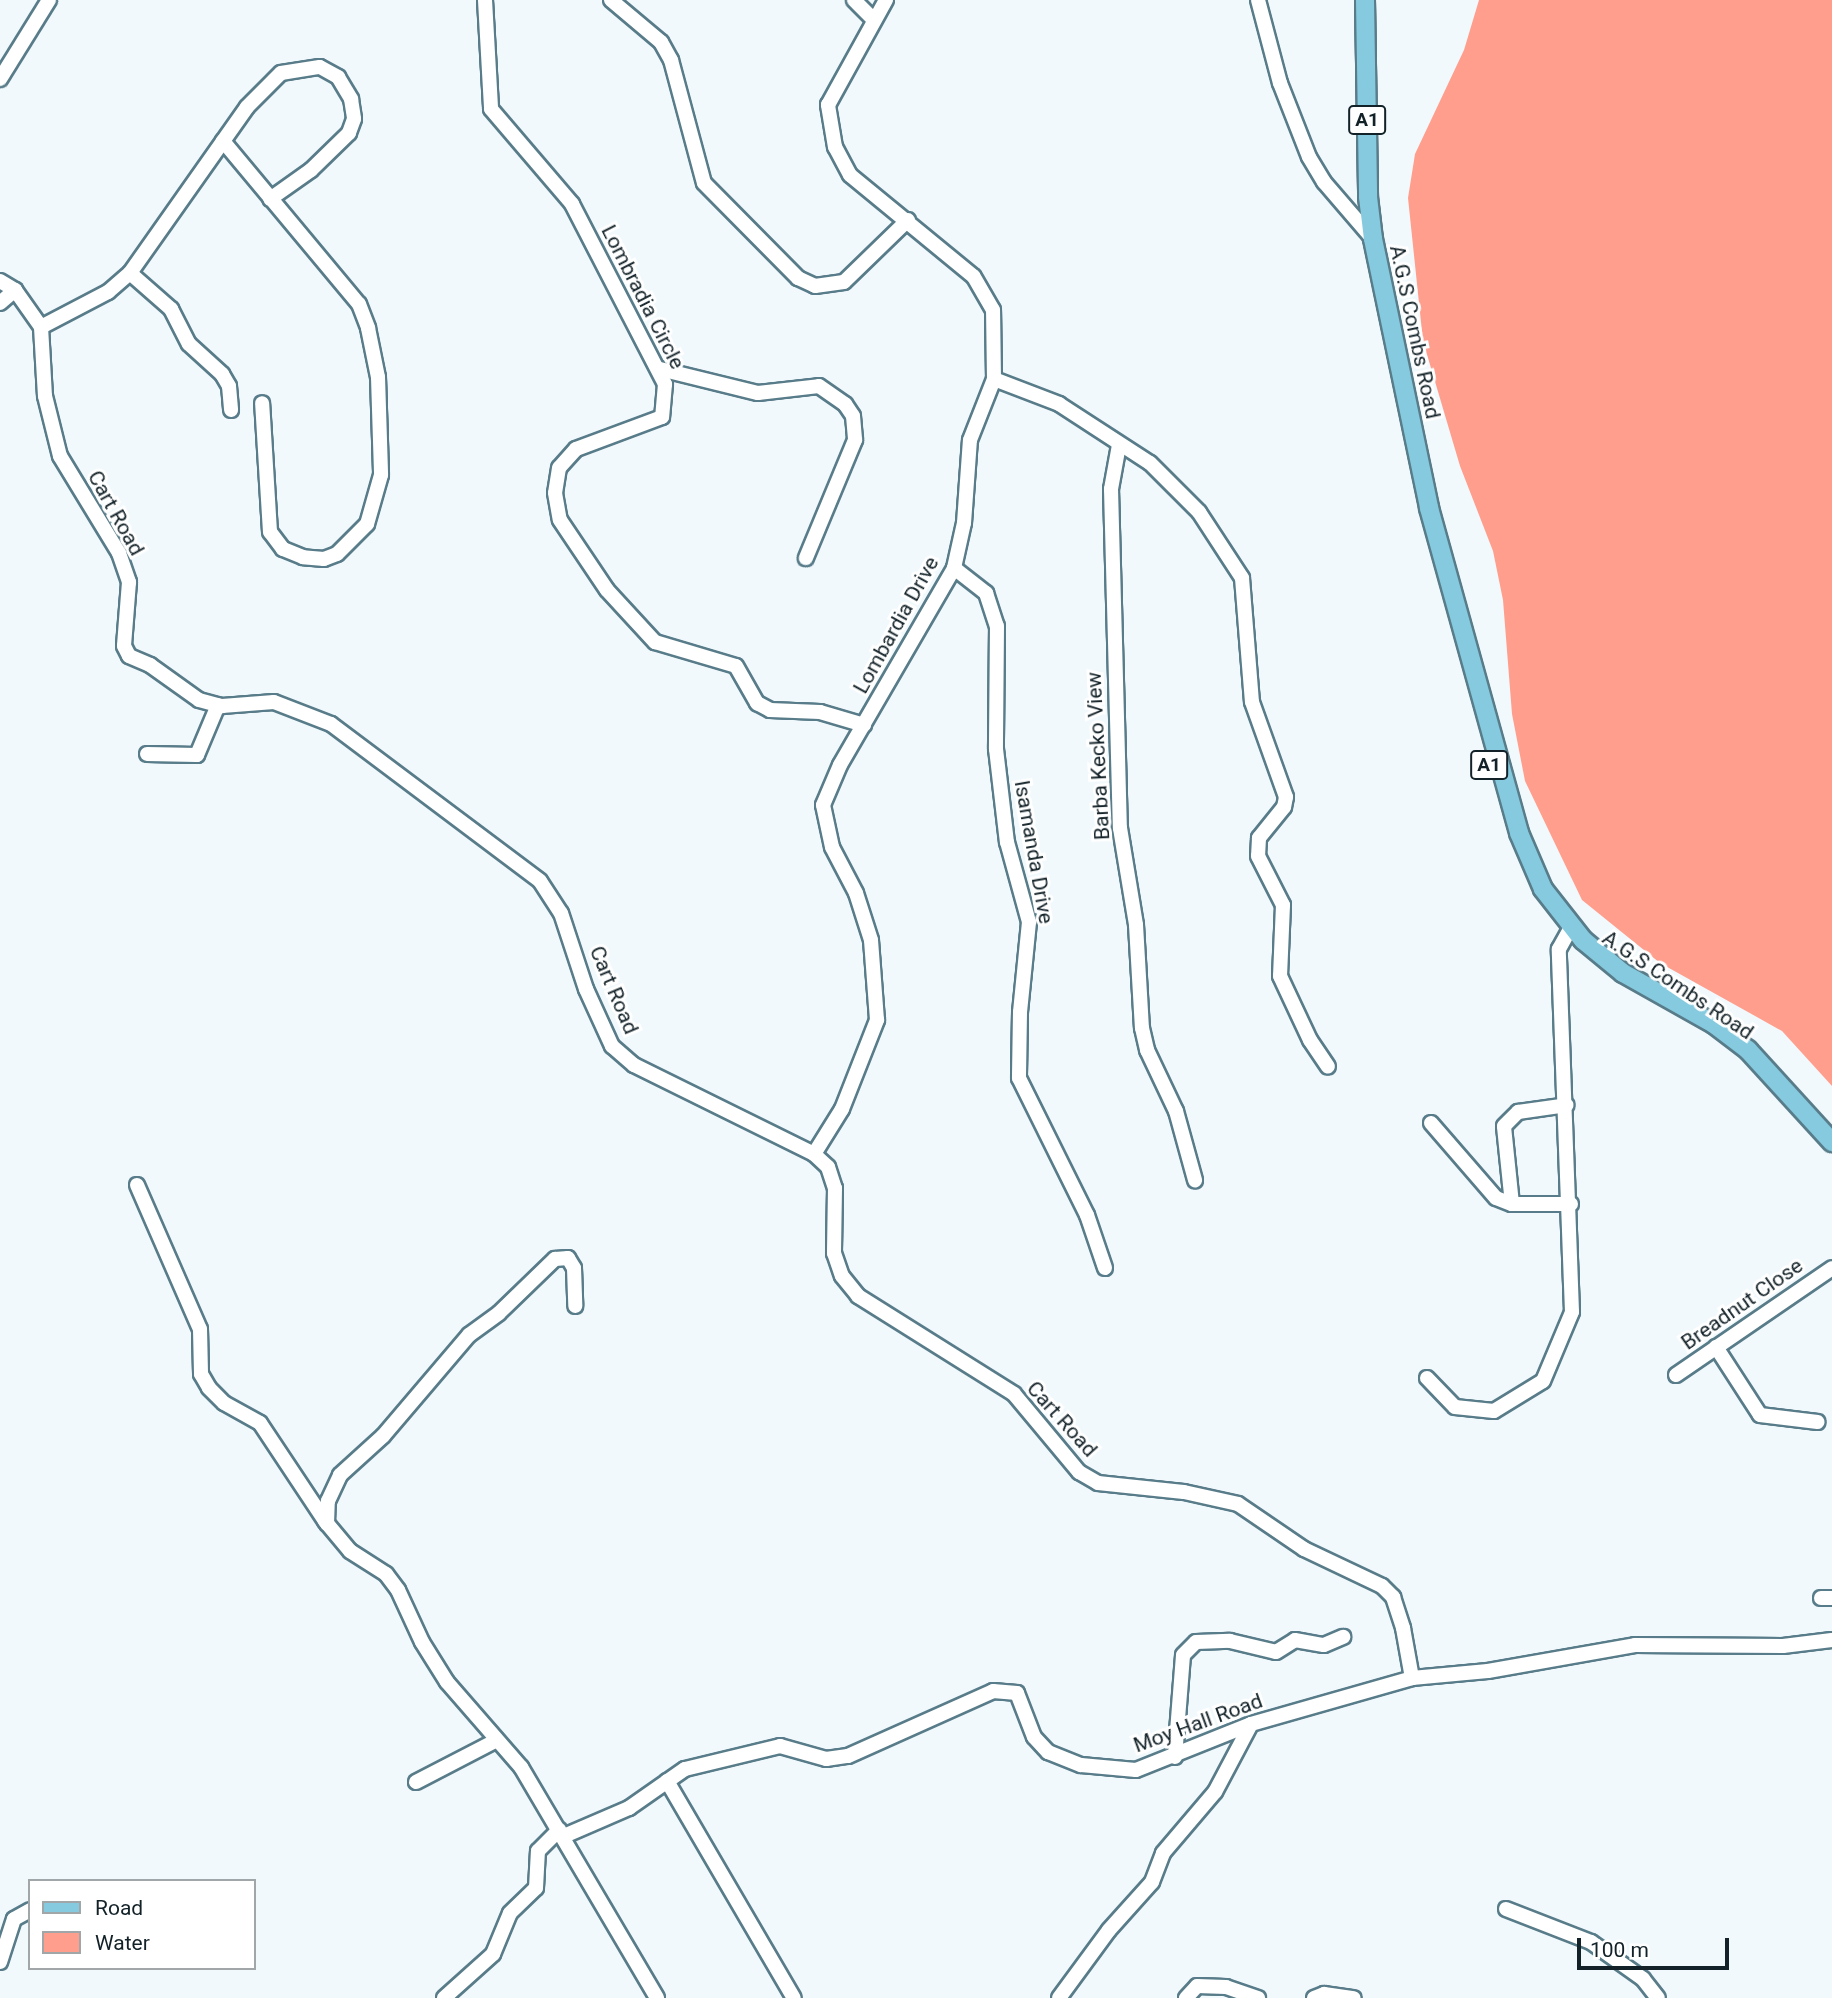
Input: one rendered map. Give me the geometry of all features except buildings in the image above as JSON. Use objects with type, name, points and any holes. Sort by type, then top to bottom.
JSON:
[{"type":"main road","name":"A1","points":[[1365,0],[1368,197],[1373,239]]},
{"type":"main road","name":"A.G.S Combs Road","points":[[1373,239],[1372,275],[1393,387],[1446,613],[1508,833],[1538,893],[1569,929],[1620,978],[1712,1031],[1743,1055],[1802,1116],[1832,1160]]},
{"type":"main road","name":"A.G.S Combs Road","points":[[1569,929],[1623,973],[1714,1024],[1748,1050],[1832,1142]]},
{"type":"street","points":[[0,79],[49,0]]},
{"type":"street","name":"Lombradia Circle","points":[[485,0],[491,109],[572,204],[660,369],[665,384],[662,417],[576,449],[559,468],[555,493],[560,520],[607,590],[655,642],[736,666],[757,703],[770,710],[820,712],[864,725]]},
{"type":"street","points":[[611,0],[661,42],[671,60],[704,183],[797,278],[814,286],[844,282],[908,220]]},
{"type":"street","points":[[854,0],[873,19]]},
{"type":"street","name":"Lombardia Drive","points":[[814,1154],[842,1109],[877,1020],[871,940],[856,893],[832,847],[823,805],[864,725],[954,568],[967,497],[970,440],[994,379],[993,310],[973,276],[908,220],[850,176],[830,128],[828,105],[873,19],[886,0]]},
{"type":"street","points":[[1258,0],[1280,83],[1309,158],[1324,182],[1373,239]]},
{"type":"street","points":[[0,281],[15,290],[41,327],[108,292],[130,272],[247,107],[281,73],[320,67],[338,77],[351,99],[354,118],[349,133],[311,170],[270,199]]},
{"type":"street","points":[[223,141],[359,304],[378,377],[381,475],[367,524],[337,554],[303,557],[283,549],[270,531],[262,402]]},
{"type":"street","points":[[130,272],[171,309],[189,344],[222,374],[229,386],[231,410]]},
{"type":"street","points":[[0,303],[15,290]]},
{"type":"street","name":"Cart Road","points":[[41,327],[45,396],[61,456],[118,552],[129,582],[124,646],[138,663],[150,665],[199,700],[218,705],[274,702],[331,724],[540,881],[561,912],[586,989],[612,1046],[634,1065],[814,1154],[828,1167],[835,1188],[834,1253],[842,1276],[859,1296],[1014,1394],[1080,1472],[1098,1483],[1184,1492],[1238,1504],[1304,1549],[1382,1586],[1392,1597],[1403,1628],[1412,1678]]},
{"type":"street","points":[[660,369],[758,393],[819,386],[845,404],[853,416],[855,440],[806,558]]},
{"type":"street","points":[[994,379],[1059,404],[1150,463],[1177,486],[1242,578],[1252,702],[1286,797],[1284,807],[1259,838],[1258,856],[1283,905],[1280,976],[1310,1040],[1328,1067]]},
{"type":"street","name":"Barba Kecko View","points":[[1119,445],[1111,489],[1120,828],[1136,925],[1142,1028],[1152,1063],[1175,1111],[1195,1180]]},
{"type":"street","name":"Isamanda Drive","points":[[954,568],[986,593],[997,626],[996,749],[1007,842],[1029,922],[1020,1012],[1019,1078],[1087,1216],[1105,1268]]},
{"type":"street","points":[[148,754],[197,755],[218,705]]},
{"type":"street","points":[[1427,1378],[1455,1407],[1476,1412],[1493,1411],[1543,1381],[1572,1312],[1571,1203],[1559,949],[1569,929]]},
{"type":"street","points":[[1512,1204],[1504,1126],[1518,1112],[1567,1105]]},
{"type":"street","points":[[1431,1122],[1496,1198],[1512,1204],[1571,1203]]},
{"type":"street","points":[[137,1185],[200,1329],[201,1374],[224,1403],[260,1423],[327,1524],[350,1551],[386,1574],[398,1590],[417,1632],[447,1682],[521,1767],[657,1998]]},
{"type":"street","points":[[327,1524],[328,1501],[340,1475],[383,1436],[469,1335],[499,1313],[555,1259],[568,1258],[574,1268],[575,1306]]},
{"type":"street","name":"Breadnut Close","points":[[1676,1375],[1832,1268]]},
{"type":"street","points":[[1716,1347],[1760,1415],[1818,1422]]},
{"type":"street","points":[[1175,1757],[1183,1655],[1196,1642],[1230,1642],[1276,1652],[1295,1640],[1324,1645],[1343,1637]]},
{"type":"street","name":"Moy Hall Road","points":[[561,1833],[629,1808],[685,1769],[780,1746],[826,1759],[848,1756],[922,1719],[1004,1689],[1017,1693],[1034,1737],[1041,1745],[1081,1765],[1136,1770],[1175,1757],[1251,1724],[1412,1678],[1489,1671],[1635,1646],[1783,1646],[1832,1640]]},
{"type":"street","points":[[1059,1998],[1108,1930],[1152,1882],[1163,1853],[1214,1792],[1251,1724]]},
{"type":"street","points":[[416,1783],[497,1740]]},
{"type":"street","points":[[667,1781],[794,1998]]},
{"type":"street","points":[[444,1998],[494,1954],[510,1913],[536,1888],[538,1851],[561,1833]]},
{"type":"street","points":[[1506,1909],[1591,1942],[1643,1979],[1658,1998]]},
{"type":"street","points":[[0,1962],[7,1919],[28,1911]]},
{"type":"street","points":[[1186,1998],[1197,1986],[1226,1987],[1258,1998]]},
{"type":"street","points":[[1314,1998],[1324,1994],[1354,1998]]},
{"type":"water","points":[[1479,0],[1832,0],[1832,1086],[1782,1031],[1660,963],[1582,900],[1525,781],[1512,714],[1503,600],[1493,551],[1460,466],[1423,341],[1408,198],[1415,154],[1464,50]]}]
